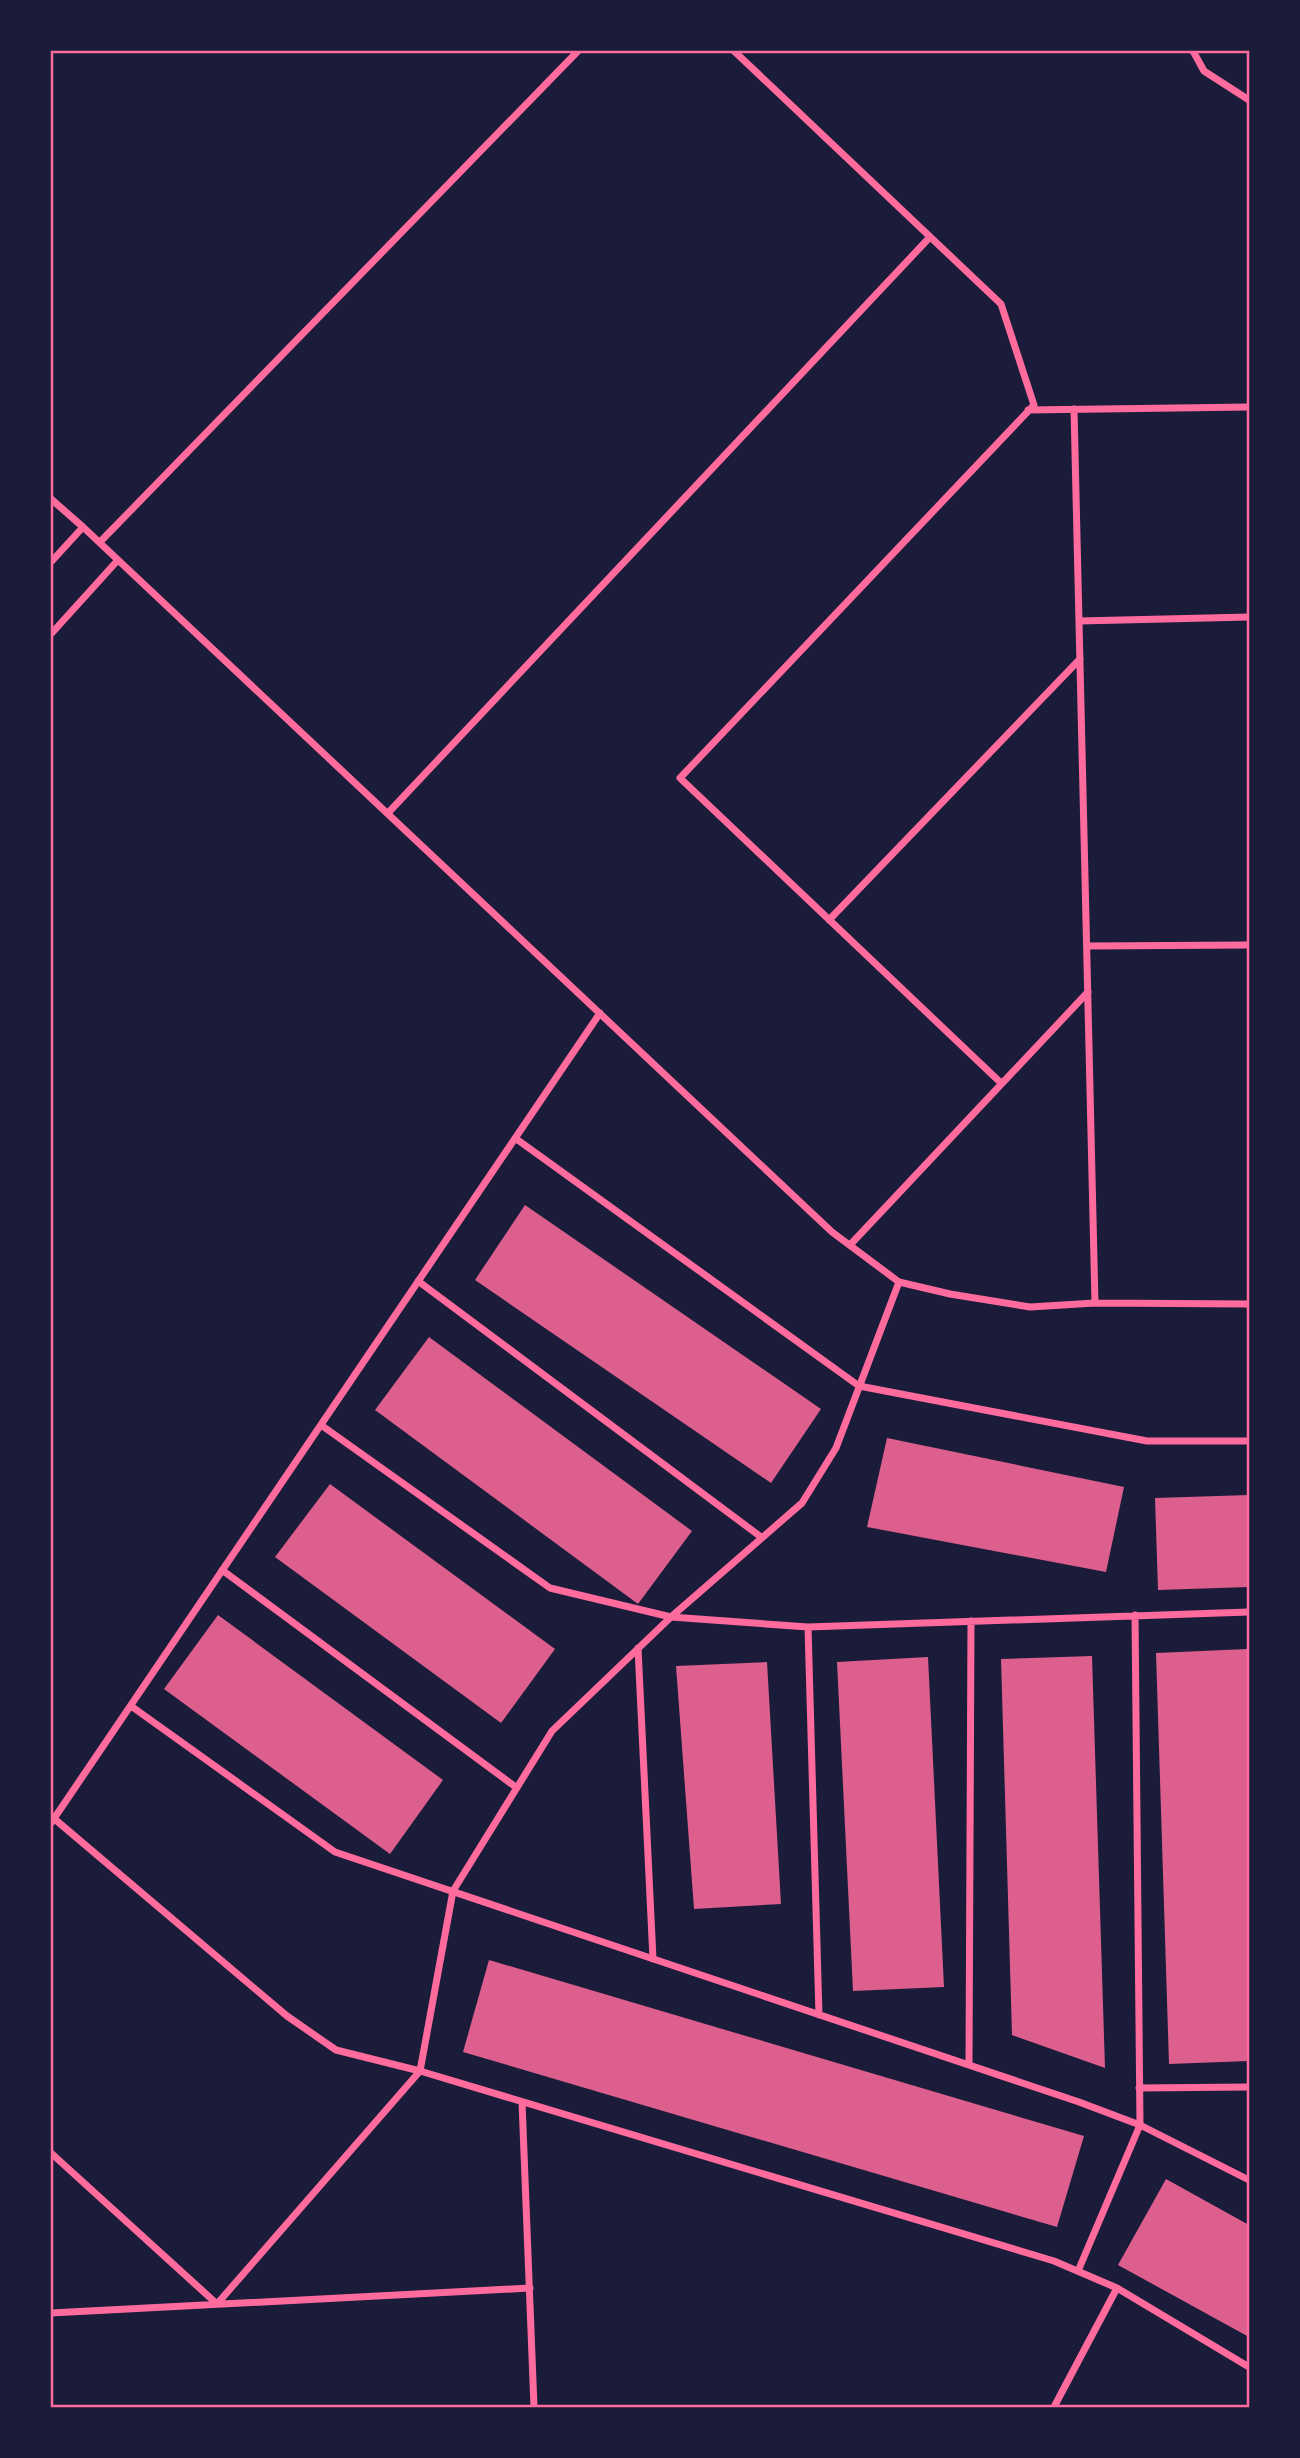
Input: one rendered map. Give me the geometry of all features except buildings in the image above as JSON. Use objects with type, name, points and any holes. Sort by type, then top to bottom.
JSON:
[{"type":"street","points":[[100,542],[578,51]]},
{"type":"street","points":[[734,51],[1001,304],[1034,405],[680,778],[1001,1083]]},
{"type":"street","points":[[1194,51],[1204,71],[1249,100]]},
{"type":"street","points":[[388,813],[930,237]]},
{"type":"street","points":[[1028,410],[1249,407]]},
{"type":"street","points":[[1074,409],[1095,1303]]},
{"type":"street","points":[[51,499],[100,542],[832,1232],[899,1282],[1030,1307],[1095,1303],[1249,1304]]},
{"type":"street","points":[[51,562],[83,527]]},
{"type":"street","points":[[51,635],[118,560]]},
{"type":"street","points":[[1079,621],[1249,617]]},
{"type":"street","points":[[829,920],[1080,659]]},
{"type":"street","points":[[1088,946],[1249,945]]},
{"type":"street","points":[[849,1245],[1088,992]]},
{"type":"street","points":[[600,1013],[52,1820],[287,2016],[336,2050],[420,2071],[1054,2261],[1117,2288],[1249,2367]]},
{"type":"street","points":[[515,1138],[859,1386],[1147,1441],[1249,1441]]},
{"type":"street","points":[[418,1281],[761,1537]]},
{"type":"street","points":[[217,2304],[420,2071],[453,1891],[552,1731],[671,1617],[802,1503],[836,1448],[899,1282]]},
{"type":"street","points":[[321,1425],[550,1588],[671,1617],[808,1626],[1249,1612]]},
{"type":"street","points":[[222,1570],[517,1788]]},
{"type":"street","points":[[1078,2272],[1140,2125],[1135,1615]]},
{"type":"street","points":[[969,2065],[971,1621]]},
{"type":"street","points":[[808,1626],[820,2015]]},
{"type":"street","points":[[638,1648],[653,1959]]},
{"type":"street","points":[[131,1706],[335,1852],[1140,2125],[1249,2180]]},
{"type":"street","points":[[1139,2088],[1249,2087]]},
{"type":"street","points":[[522,2102],[534,2407]]},
{"type":"street","points":[[51,2153],[217,2304]]},
{"type":"street","points":[[51,2313],[530,2288]]},
{"type":"street","points":[[1054,2407],[1117,2288]]}]
